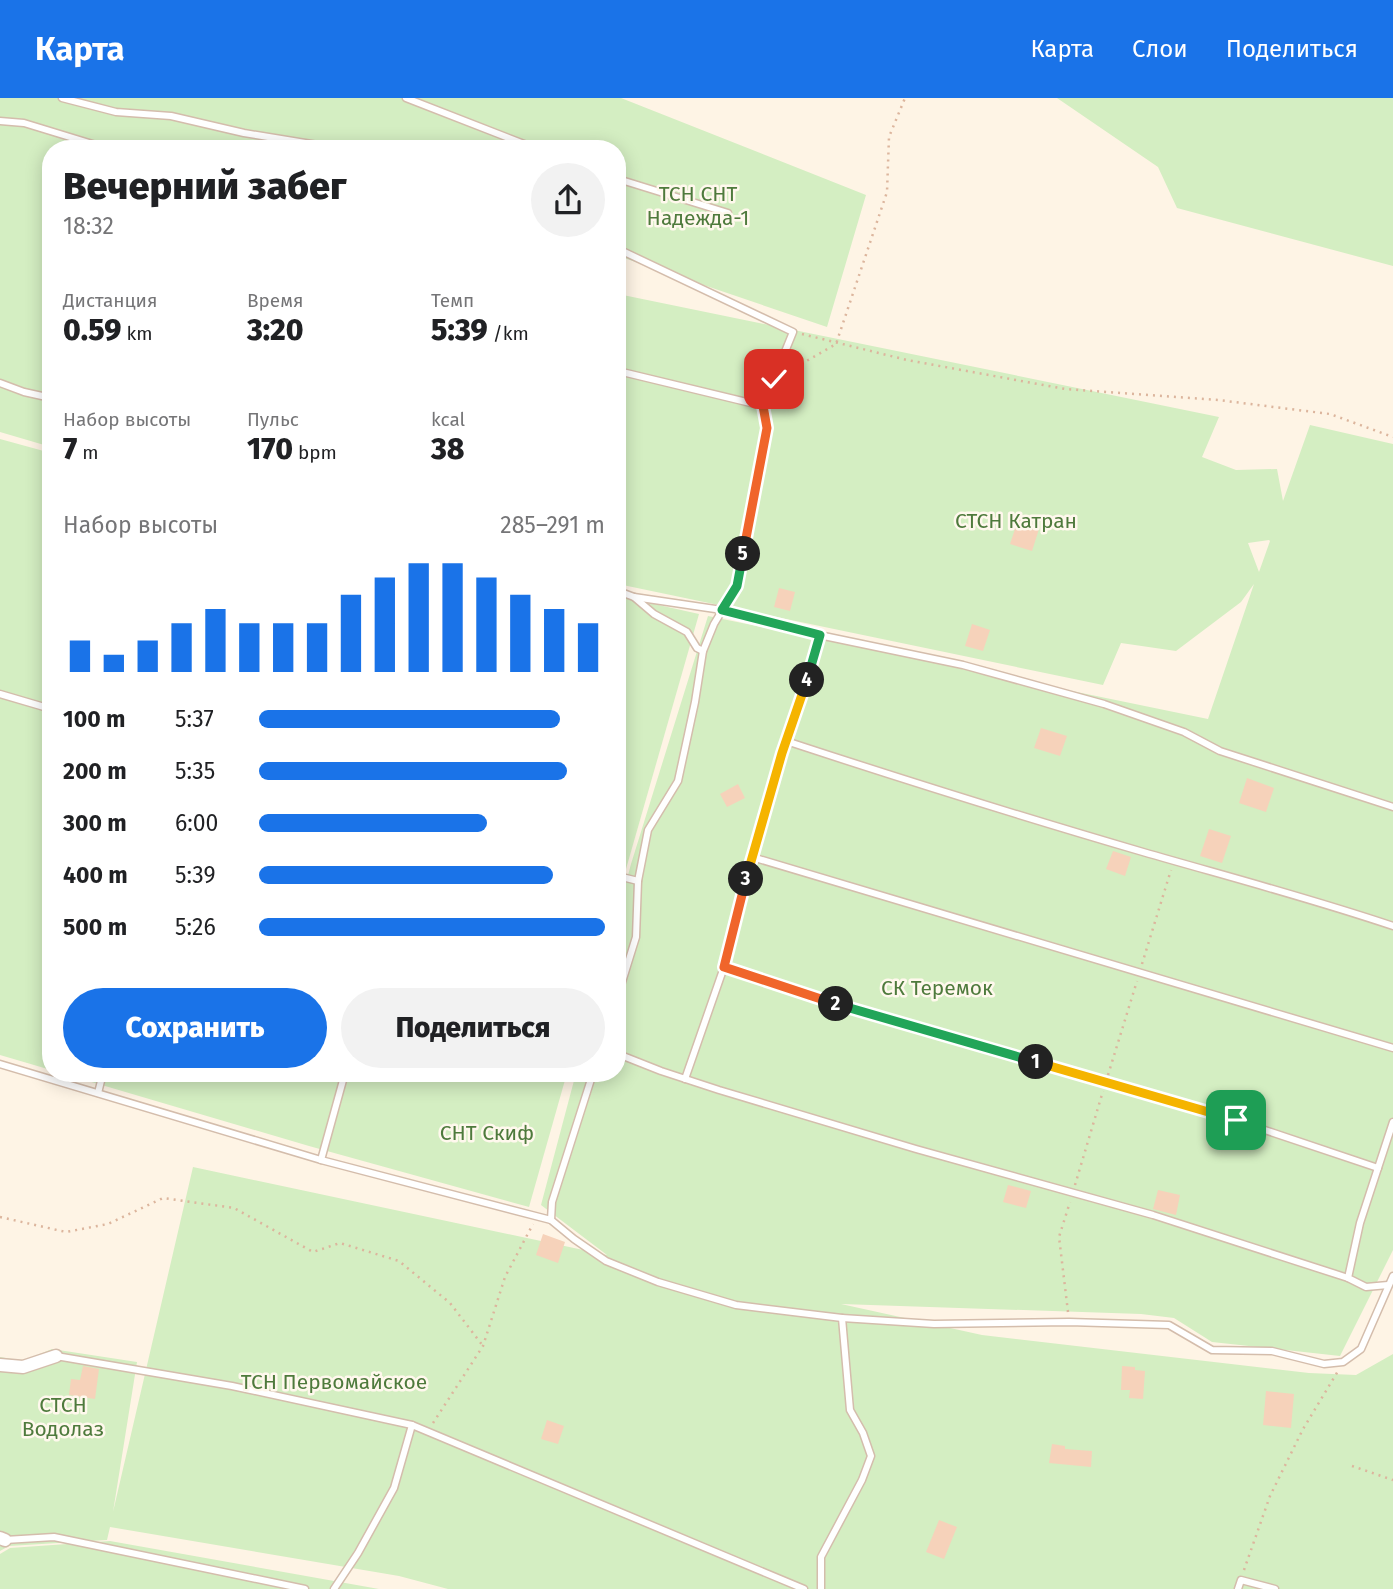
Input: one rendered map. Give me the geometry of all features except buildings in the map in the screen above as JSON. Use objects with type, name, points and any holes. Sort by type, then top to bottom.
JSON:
[{"type":"street","points":[[0,1365],[23,1367],[56,1356]]},
{"type":"lane","points":[[62,98],[116,112],[171,116],[287,140]]},
{"type":"lane","points":[[406,98],[514,140]]},
{"type":"lane","points":[[0,121],[24,123],[80,140]]},
{"type":"lane","points":[[626,181],[727,213]]},
{"type":"lane","points":[[626,253],[793,332],[763,406],[767,428],[737,586],[714,624],[704,650],[678,782],[648,830],[638,881],[636,937],[626,969]]},
{"type":"lane","points":[[626,373],[763,406]]},
{"type":"lane","points":[[0,383],[42,396]]},
{"type":"lane","points":[[626,594],[722,610],[820,635],[963,665],[1104,704],[1184,732],[1220,751],[1393,807]]},
{"type":"lane","points":[[634,597],[654,614],[687,632],[697,648],[704,650]]},
{"type":"lane","points":[[685,1079],[724,967],[752,857],[820,635]]},
{"type":"lane","points":[[0,694],[42,706]]},
{"type":"lane","points":[[786,741],[1143,852],[1310,898],[1393,926]]},
{"type":"lane","points":[[752,857],[1393,1048]]},
{"type":"lane","points":[[626,878],[638,881]]},
{"type":"lane","points":[[724,967],[792,991],[1236,1120],[1378,1168]]},
{"type":"lane","points":[[626,1057],[685,1079],[916,1149],[1153,1215],[1348,1278],[1366,1287],[1388,1285]]},
{"type":"lane","points":[[0,1064],[42,1077]]},
{"type":"lane","points":[[60,1082],[321,1160],[551,1220],[606,1261],[658,1282],[736,1306],[842,1318],[934,1324],[1069,1322],[1169,1325],[1212,1350],[1272,1351],[1324,1364],[1343,1362],[1361,1349],[1393,1276]]},
{"type":"lane","points":[[97,1093],[100,1082]]},
{"type":"lane","points":[[321,1160],[343,1082]]},
{"type":"lane","points":[[551,1220],[552,1202],[590,1082]]},
{"type":"lane","points":[[1348,1278],[1360,1223],[1393,1122]]},
{"type":"lane","points":[[821,1589],[821,1557],[862,1480],[871,1456],[863,1433],[850,1410],[842,1318]]},
{"type":"lane","points":[[56,1356],[232,1386],[412,1425],[804,1589]]},
{"type":"lane","points":[[334,1589],[358,1553],[394,1488],[412,1425]]},
{"type":"lane","points":[[2,1540],[54,1537],[305,1589]]},
{"type":"lane","points":[[1238,1589],[1241,1580],[1275,1589]]},
{"type":"path","points":[[774,379],[836,344],[887,192],[889,137],[905,98]]},
{"type":"path","points":[[793,332],[907,360],[1065,389],[1218,400],[1330,414],[1393,437]]},
{"type":"path","points":[[0,1217],[65,1232],[108,1224],[163,1198],[234,1208],[313,1252],[340,1243],[399,1261],[450,1303],[484,1346]]},
{"type":"path","points":[[427,1432],[484,1346],[505,1277],[537,1216]]},
{"type":"path","points":[[1241,1580],[1270,1496],[1303,1429],[1343,1362]]},
{"type":"path","points":[[1352,1466],[1393,1480]]},
{"type":"green space","name":"ТСН СНТ Надежда-1","points":[[0,98],[621,98],[866,195],[827,327],[626,259],[626,140],[42,140],[42,444],[0,432]]},
{"type":"green space","points":[[1057,98],[1393,98],[1393,266],[1177,208],[1158,167]]},
{"type":"green space","points":[[626,296],[1219,417],[1202,457],[1236,470],[1277,469],[1283,501],[1310,425],[1393,444],[1393,1250],[1340,1356],[1212,1342],[1174,1318],[1141,1314],[841,1304],[982,1335],[1309,1373],[1356,1375],[1393,1354],[1393,1589],[448,1589],[399,1576],[110,1527],[107,1540],[9,1546],[0,1551],[0,1357],[23,1361],[52,1349],[137,1362],[113,1512],[193,1167],[607,1255],[541,1205],[574,1082],[626,1082],[626,883],[708,616],[1208,719],[1254,584],[1241,602],[1176,651],[1121,643],[1103,685],[626,586]],"holes":[[[1269,540],[1270,541],[1259,572],[1248,543]]]},
{"type":"green space","points":[[0,439],[42,451],[42,1067],[0,1055]]},
{"type":"green space","points":[[626,598],[699,614],[626,869]]},
{"type":"green space","name":"СНТ Скиф","points":[[92,1082],[564,1082],[529,1207]]},
{"type":"green space","points":[[110,1541],[379,1589],[0,1589],[0,1554],[10,1548]]},
{"type":"route","points":[[774,379],[763,406],[767,428],[737,586],[722,610],[820,635],[755,845],[724,967],[792,991],[1236,1120]]},
{"type":"park label","name":"СТСН Катран","points":[[1016,521]]},
{"type":"park label","name":"СК Теремок","points":[[937,988]]},
{"type":"park label","name":"ТСН Первомайское","points":[[334,1382]]},
{"type":"park label","name":"СТСН Водолаз","points":[[63,1417]]}]
